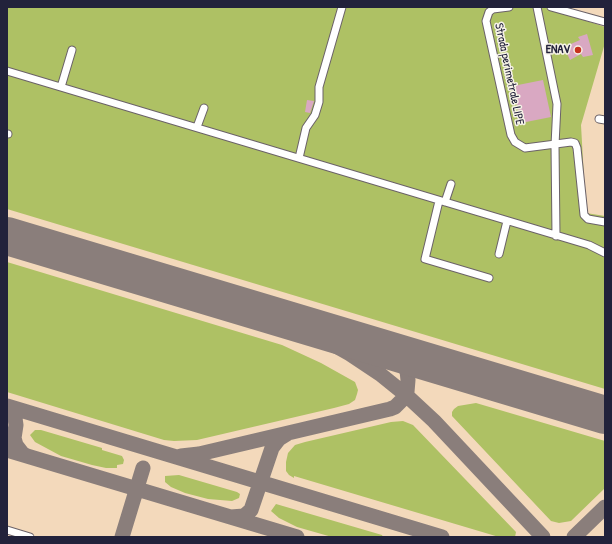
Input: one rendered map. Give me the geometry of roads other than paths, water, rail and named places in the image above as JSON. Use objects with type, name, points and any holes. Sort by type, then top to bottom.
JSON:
[{"type":"street","points":[[299,158],[306,128],[315,115],[319,87],[342,7]]},
{"type":"street","name":"Strada perimetrale LIPE","points":[[509,7],[493,9],[489,12],[486,21],[511,135],[515,142],[526,148],[571,142],[577,145],[584,216],[588,219],[605,222]]},
{"type":"street","points":[[537,7],[557,104],[555,145],[556,236]]},
{"type":"street","points":[[551,7],[605,22]]},
{"type":"street","points":[[61,87],[72,50]]},
{"type":"street","points":[[7,71],[595,247],[605,254]]},
{"type":"street","points":[[197,128],[204,108]]},
{"type":"street","points":[[451,184],[442,201],[424,259],[489,278]]},
{"type":"street","points":[[499,254],[507,221]]},
{"type":"street","points":[[7,530],[30,537]]},
{"type":"place","name":"ENAV","points":[[578,50]]}]
